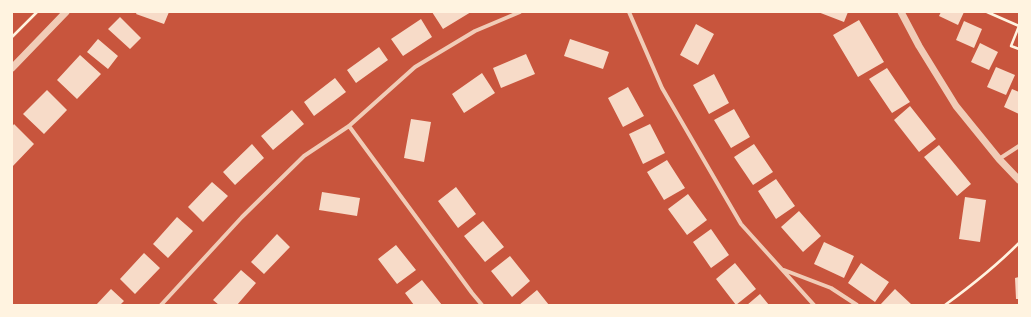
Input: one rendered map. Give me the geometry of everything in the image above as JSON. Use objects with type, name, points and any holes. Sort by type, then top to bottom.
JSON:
[{"type":"street","points":[[12,68],[66,12]]},
{"type":"street","points":[[161,305],[242,217],[304,156],[349,126],[415,67],[475,31],[520,12]]},
{"type":"street","points":[[629,12],[662,88],[741,224],[814,305]]},
{"type":"street","points":[[901,12],[919,46],[956,106],[999,159],[1019,180]]},
{"type":"street","points":[[349,126],[482,305]]},
{"type":"street","points":[[999,159],[1019,146]]},
{"type":"street","points":[[782,270],[831,288],[857,305]]},
{"type":"path","points":[[12,37],[37,12]]},
{"type":"path","points":[[987,12],[1019,26],[1011,46],[1019,49]]},
{"type":"path","points":[[945,305],[969,287],[1019,243]]},
{"type":"building","points":[[137,12],[169,12],[164,24],[136,14]]},
{"type":"building","points":[[432,12],[471,12],[443,29]]},
{"type":"building","points":[[818,12],[848,12],[844,22]]},
{"type":"building","points":[[941,12],[964,12],[958,25],[939,16]]},
{"type":"building","points":[[120,17],[141,38],[130,49],[108,29]]},
{"type":"building","points":[[421,19],[432,37],[403,56],[391,39]]},
{"type":"building","points":[[859,20],[884,62],[858,77],[833,35]]},
{"type":"building","points":[[964,21],[982,29],[974,48],[956,40]]},
{"type":"building","points":[[696,24],[714,34],[698,65],[680,55]]},
{"type":"building","points":[[98,39],[118,56],[108,69],[87,52]]},
{"type":"building","points":[[570,39],[609,52],[603,69],[564,56]]},
{"type":"building","points":[[980,43],[998,52],[989,70],[971,62]]},
{"type":"building","points":[[379,47],[388,60],[356,83],[347,70]]},
{"type":"building","points":[[526,54],[535,74],[501,88],[493,68]]},
{"type":"building","points":[[80,55],[101,74],[77,99],[57,80]]},
{"type":"building","points":[[996,67],[1015,75],[1006,95],[987,87]]},
{"type":"building","points":[[887,68],[910,102],[892,113],[869,79]]},
{"type":"building","points":[[482,73],[495,93],[464,113],[452,94]]},
{"type":"building","points":[[714,74],[729,103],[709,114],[693,85]]},
{"type":"building","points":[[335,78],[346,92],[314,116],[304,102]]},
{"type":"building","points":[[628,87],[644,116],[623,127],[608,98]]},
{"type":"building","points":[[1012,89],[1019,92],[1019,114],[1004,107]]},
{"type":"building","points":[[47,90],[67,110],[44,134],[23,114]]},
{"type":"building","points":[[910,106],[936,139],[919,152],[894,120]]},
{"type":"building","points":[[734,109],[750,137],[731,148],[714,120]]},
{"type":"building","points":[[292,110],[304,124],[273,150],[261,136]]},
{"type":"building","points":[[411,119],[431,122],[424,162],[404,158]]},
{"type":"building","points":[[14,124],[34,144],[12,167],[12,127]]},
{"type":"building","points":[[650,124],[665,153],[643,164],[629,134]]},
{"type":"building","points":[[252,144],[264,158],[235,185],[223,172]]},
{"type":"building","points":[[754,144],[773,172],[753,185],[734,157]]},
{"type":"building","points":[[939,145],[971,184],[957,196],[924,157]]},
{"type":"building","points":[[667,160],[685,188],[664,200],[647,172]]},
{"type":"building","points":[[776,179],[795,206],[776,219],[758,191]]},
{"type":"building","points":[[212,182],[228,196],[203,222],[188,207]]},
{"type":"building","points":[[456,187],[476,214],[458,228],[438,201]]},
{"type":"building","points":[[322,192],[360,198],[357,216],[319,210]]},
{"type":"building","points":[[688,194],[707,220],[687,235],[668,209]]},
{"type":"building","points":[[965,197],[986,200],[980,242],[959,239]]},
{"type":"building","points":[[799,211],[821,236],[803,252],[781,227]]},
{"type":"building","points":[[177,217],[193,231],[168,258],[153,244]]},
{"type":"building","points":[[483,221],[504,247],[485,262],[464,236]]},
{"type":"building","points":[[711,229],[729,255],[711,268],[693,242]]},
{"type":"building","points":[[277,234],[290,247],[264,274],[251,262]]},
{"type":"building","points":[[824,242],[854,256],[844,278],[814,264]]},
{"type":"building","points":[[396,245],[416,270],[397,284],[378,259]]},
{"type":"building","points":[[144,253],[160,268],[135,294],[120,279]]},
{"type":"building","points":[[510,256],[530,281],[512,297],[491,271]]},
{"type":"building","points":[[735,263],[756,289],[736,305],[716,279]]},
{"type":"building","points":[[861,263],[889,282],[875,302],[848,283]]},
{"type":"building","points":[[241,270],[256,283],[237,305],[219,305],[213,300]]},
{"type":"building","points":[[1019,277],[1019,299],[1016,299],[1015,278]]},
{"type":"building","points":[[422,280],[442,305],[414,305],[405,293]]},
{"type":"building","points":[[111,289],[124,301],[120,305],[96,305]]},
{"type":"building","points":[[895,289],[912,305],[880,305]]},
{"type":"building","points":[[537,290],[549,305],[519,305]]},
{"type":"building","points":[[760,294],[769,305],[747,305]]}]
